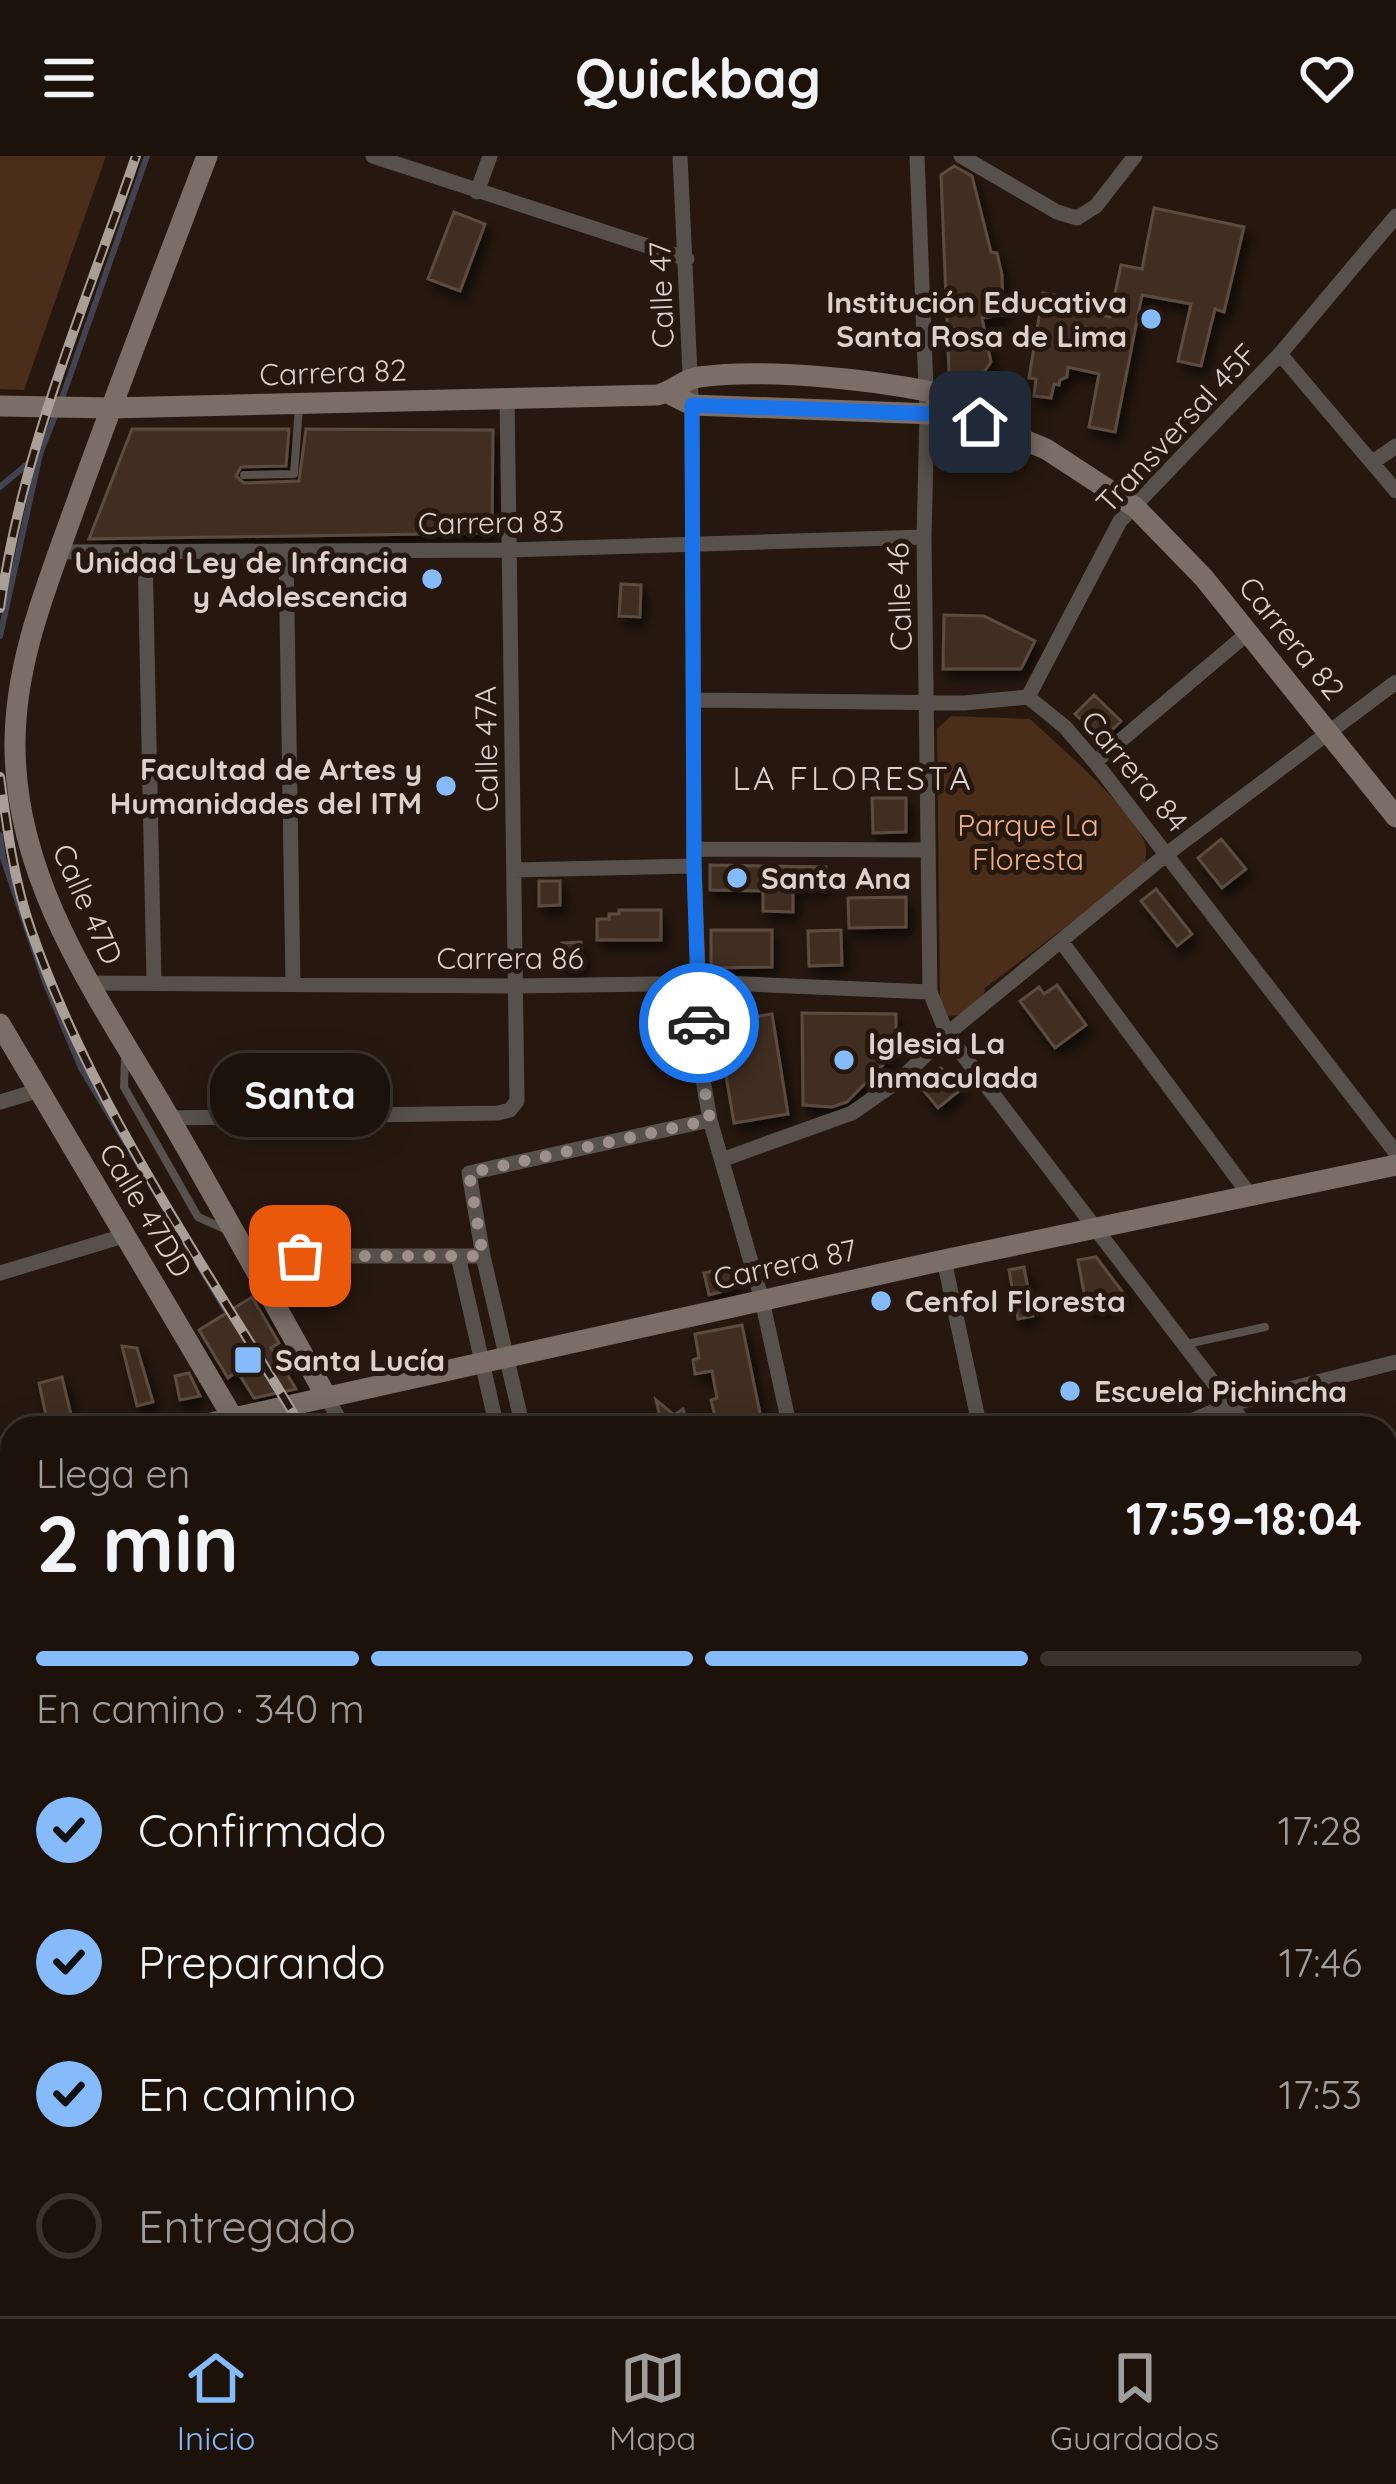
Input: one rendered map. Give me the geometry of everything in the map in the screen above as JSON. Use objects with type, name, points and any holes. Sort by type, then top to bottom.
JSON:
[{"type":"street","name":"Calle 47D","points":[[207,156],[31,632],[16,715],[16,778],[34,868],[90,983],[337,1416]]},
{"type":"street","points":[[373,156],[687,259]]},
{"type":"street","points":[[477,192],[490,156]]},
{"type":"street","name":"Calle 47","points":[[680,156],[692,405],[694,866],[702,1074],[787,1416]]},
{"type":"street","name":"Calle 46","points":[[917,156],[932,404],[924,538],[930,992],[947,1034]]},
{"type":"street","points":[[961,156],[1057,212],[1077,218],[1096,206],[1136,156]]},
{"type":"street","name":"Transversal 45F","points":[[1028,698],[1120,521],[1280,354],[1396,216]]},
{"type":"street","points":[[1280,354],[1396,491]]},
{"type":"street","name":"Carrera 82","points":[[691,378],[868,381],[1046,448],[1135,507],[1204,578],[1396,817]]},
{"type":"street","points":[[668,393],[691,378]]},
{"type":"street","name":"Carrera 82","points":[[7,408],[668,393],[692,405],[932,404]]},
{"type":"street","name":"Calle 47A","points":[[169,1118],[498,1113],[510,1110],[517,1101],[507,397]]},
{"type":"street","points":[[1373,462],[1396,446]]},
{"type":"street","name":"Carrera 83","points":[[59,552],[509,550],[924,538]]},
{"type":"street","points":[[145,551],[154,983]]},
{"type":"street","points":[[286,551],[293,985]]},
{"type":"street","points":[[1095,762],[1248,633]]},
{"type":"street","points":[[724,1159],[851,1113],[902,1078],[947,1034],[1168,853],[1396,682]]},
{"type":"street","points":[[694,700],[929,703],[1028,698]]},
{"type":"street","name":"Carrera 84","points":[[1028,698],[1065,727],[1095,762],[1396,1153]]},
{"type":"street","points":[[694,848],[928,850]]},
{"type":"street","points":[[514,870],[694,866]]},
{"type":"street","points":[[1061,941],[1249,1194]]},
{"type":"street","name":"Carrera 86","points":[[90,983],[698,984],[930,992]]},
{"type":"street","name":"Calle 47DD","points":[[0,1024],[232,1416]]},
{"type":"street","points":[[947,1034],[1240,1416]]},
{"type":"street","points":[[0,1102],[40,1090]]},
{"type":"street","points":[[520,1416],[469,1173],[710,1120]]},
{"type":"street","name":"Carrera 87","points":[[259,1416],[483,1361],[1396,1165]]},
{"type":"street","points":[[0,1273],[127,1235]]},
{"type":"street","points":[[247,1256],[483,1256]]},
{"type":"street","points":[[458,1256],[494,1416]]},
{"type":"street","points":[[944,1260],[977,1416]]},
{"type":"street","points":[[1203,1416],[1231,1404],[1396,1362]]},
{"type":"lane","points":[[244,475],[294,474],[299,403]]},
{"type":"lane","points":[[126,1044],[124,1088],[198,1217],[236,1233]]},
{"type":"lane","points":[[1185,1344],[1265,1327]]},
{"type":"green space","points":[[0,156],[106,156],[24,390],[0,389]]},
{"type":"green space","name":"Parque La Floresta","points":[[951,716],[1030,719],[1123,809],[1143,839],[1146,853],[1144,867],[985,988],[982,1003],[948,1016],[940,1007],[937,729]]},
{"type":"building","points":[[954,166],[972,176],[991,252],[997,253],[1002,275],[1003,315],[982,318],[991,362],[975,385],[949,372],[941,175]]},
{"type":"building","points":[[1154,208],[1244,227],[1224,312],[1215,309],[1201,366],[1178,361],[1191,304],[1142,295],[1115,432],[1089,427],[1099,374],[1068,367],[1067,377],[1054,384],[1051,398],[1034,396],[1036,379],[1029,378],[1043,293],[1073,298],[1071,310],[1110,317],[1121,265],[1142,269]]},
{"type":"building","points":[[454,212],[485,224],[460,291],[428,279]]},
{"type":"building","points":[[132,429],[289,429],[286,466],[241,467],[236,476],[244,483],[299,481],[306,429],[493,430],[492,533],[89,539]]},
{"type":"building","points":[[621,584],[641,585],[640,617],[619,616]]},
{"type":"building","points":[[944,615],[984,616],[1035,641],[1021,669],[943,669]]},
{"type":"building","points":[[1094,695],[1121,721],[1102,740],[1075,714]]},
{"type":"building","points":[[872,798],[906,798],[906,832],[873,833]]},
{"type":"building","points":[[1221,839],[1246,869],[1222,888],[1198,858]]},
{"type":"building","points":[[710,865],[826,867],[825,887],[793,887],[793,912],[763,911],[763,891],[710,890]]},
{"type":"building","points":[[539,881],[560,881],[560,905],[539,906]]},
{"type":"building","points":[[1156,889],[1192,934],[1177,946],[1141,901]]},
{"type":"building","points":[[906,897],[906,927],[849,928],[848,898]]},
{"type":"building","points":[[619,910],[661,910],[661,940],[597,940],[597,919],[609,919],[609,914],[619,914]]},
{"type":"building","points":[[711,930],[772,930],[772,967],[711,968]]},
{"type":"building","points":[[841,930],[842,965],[809,966],[808,931]]},
{"type":"building","points":[[581,942],[582,968],[562,968],[562,943]]},
{"type":"building","points":[[1057,985],[1086,1025],[1055,1048],[1020,1001],[1039,987],[1044,994]]},
{"type":"building","name":"Iglesia La Inmaculada","points":[[802,1013],[896,1014],[896,1042],[884,1064],[847,1102],[832,1107],[803,1105]]},
{"type":"building","points":[[772,1014],[788,1114],[734,1123],[717,1023]]},
{"type":"building","points":[[941,1068],[960,1090],[938,1108],[920,1086]]},
{"type":"building","points":[[1096,1257],[1125,1295],[1108,1306],[1087,1310],[1078,1260]]},
{"type":"building","points":[[732,1266],[735,1279],[728,1290],[709,1295],[704,1273]]},
{"type":"building","points":[[1024,1267],[1033,1316],[1018,1319],[1009,1270]]},
{"type":"building","name":"Santa Lucía","points":[[252,1297],[279,1343],[271,1348],[296,1389],[254,1398],[237,1371],[228,1378],[199,1330]]},
{"type":"building","points":[[742,1325],[761,1416],[715,1416],[712,1371],[695,1374],[693,1360],[699,1358],[695,1334]]},
{"type":"building","points":[[122,1346],[137,1348],[153,1402],[137,1406]]},
{"type":"building","points":[[189,1373],[200,1396],[180,1400],[175,1376]]},
{"type":"building","points":[[62,1377],[71,1416],[46,1416],[39,1383]]},
{"type":"building","points":[[656,1400],[674,1415],[683,1409],[685,1416],[660,1416]]},
{"type":"waterway","points":[[61,401],[147,156]]},
{"type":"waterway","points":[[0,636],[40,454],[56,413]]},
{"type":"waterway","points":[[0,487],[38,455]]},
{"type":"waterway","points":[[0,835],[3,858],[45,982],[81,1068],[225,1309]]},
{"type":"railway","points":[[0,608],[39,435],[136,156]]},
{"type":"railway","points":[[0,777],[25,911],[56,996],[154,1185],[295,1416]]},
{"type":"way so far","points":[[300,1256],[483,1256],[469,1173],[710,1120],[699,1023]]},
{"type":"place","name":"Institución Educativa Santa Rosa de Lima","points":[[1151,319]]},
{"type":"place","name":"Unidad Ley de Infancia y Adolescencia","points":[[432,579]]},
{"type":"place","name":"Facultad de Artes y Humanidades del ITM","points":[[446,786]]},
{"type":"place","name":"Santa Ana","points":[[737,878]]},
{"type":"place","name":"Iglesia La Inmaculada","points":[[844,1060]]},
{"type":"place","name":"Santa","points":[[300,1256]]},
{"type":"place","name":"Cenfol Floresta","points":[[881,1301]]},
{"type":"place","name":"Santa Lucía","points":[[248,1360]]},
{"type":"place","name":"Escuela Pichincha","points":[[1070,1391]]},
{"type":"district","name":"LA FLORESTA","points":[[853,777]]},
{"type":"route","points":[[699,1023],[692,405],[933,414],[941,406],[980,422]]}]
